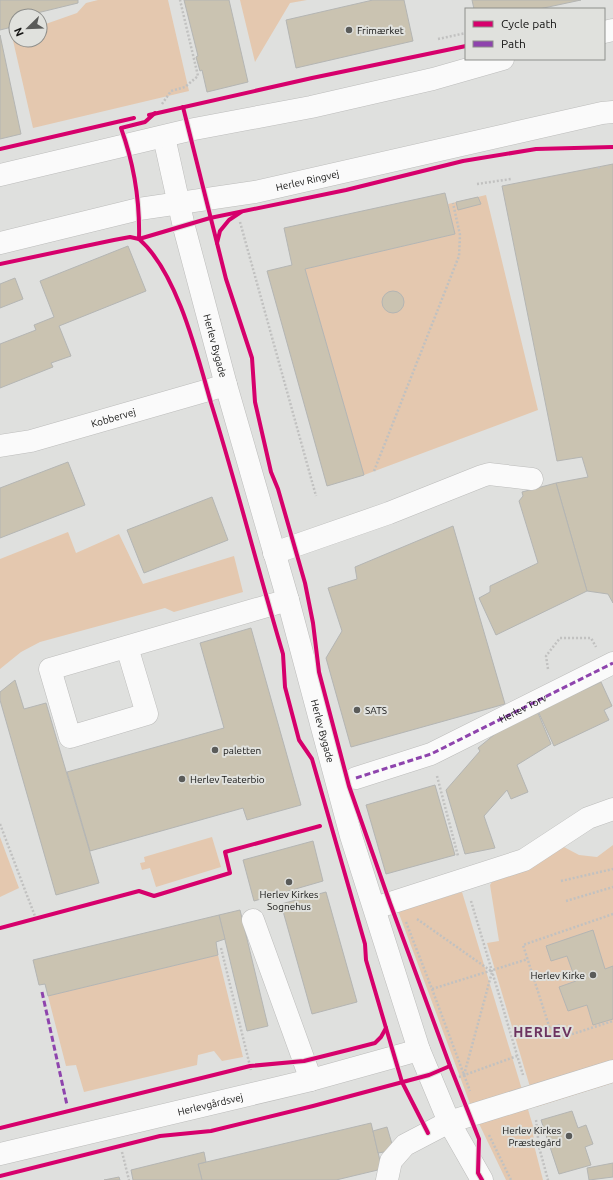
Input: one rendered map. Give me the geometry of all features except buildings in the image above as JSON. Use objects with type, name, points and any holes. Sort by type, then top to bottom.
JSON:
[{"type":"street","points":[[0,175],[164,137],[311,107],[410,84],[499,60]]},
{"type":"street","name":"Herlev Ringvej","points":[[0,243],[124,213],[179,202],[255,192],[609,111]]},
{"type":"street","name":"Herlev Bygade","points":[[164,137],[179,202],[226,385],[288,600],[342,806],[419,1050],[449,1122],[482,1180]]},
{"type":"street","name":"Kobbervej","points":[[0,446],[31,441],[226,385]]},
{"type":"street","points":[[274,552],[389,513],[489,474],[532,479]]},
{"type":"street","points":[[127,646],[147,714],[70,737],[50,669],[127,646],[288,600]]},
{"type":"street","name":"Herlev Torv","points":[[356,778],[431,754],[610,665]]},
{"type":"street","points":[[375,908],[399,904],[464,878],[524,860],[588,818],[613,809]]},
{"type":"street","points":[[253,920],[311,1080]]},
{"type":"street","name":"Herlevgårdsvej","points":[[0,1154],[311,1080],[419,1050]]},
{"type":"street","points":[[387,1180],[391,1161],[406,1145],[449,1122],[613,1071]]},
{"type":"path","points":[[162,104],[170,91],[185,87],[198,76],[180,0]]},
{"type":"path","points":[[438,39],[465,33]]},
{"type":"path","points":[[478,184],[511,178]]},
{"type":"path","points":[[374,471],[459,256],[460,235],[452,203]]},
{"type":"path","points":[[240,222],[316,496]]},
{"type":"path","points":[[556,692],[549,675],[546,656],[560,638],[591,638],[610,665]]},
{"type":"path","points":[[431,754],[464,878],[538,1126],[539,1147],[548,1180]]},
{"type":"path","points":[[0,824],[36,919]]},
{"type":"path","points":[[0,928],[139,891],[154,896],[230,872],[225,852],[320,826]]},
{"type":"path","points":[[561,881],[613,869]]},
{"type":"path","points":[[566,901],[613,887]]},
{"type":"path","points":[[399,904],[492,971]]},
{"type":"path","points":[[399,904],[464,1075],[474,1114]]},
{"type":"path","points":[[613,914],[523,945],[550,1029],[560,1025],[563,1037],[613,1021]]},
{"type":"path","points":[[221,948],[256,1093]]},
{"type":"path","points":[[432,989],[528,960]]},
{"type":"path","points":[[464,1075],[492,971]]},
{"type":"path","points":[[459,1077],[517,1056]]},
{"type":"path","points":[[242,1068],[257,1064]]},
{"type":"path","points":[[429,1075],[450,1066],[474,1114],[511,1180]]},
{"type":"path","points":[[122,1152],[129,1180]]},
{"type":"shaded area","points":[[98,0],[168,0],[189,91],[33,128],[15,48],[48,48],[48,23],[77,13],[86,3]]},
{"type":"shaded area","points":[[240,0],[307,0],[290,3],[255,62]]},
{"type":"shaded area","points":[[486,195],[538,410],[364,475],[305,269],[455,234],[448,204]]},
{"type":"shaded area","points":[[68,532],[76,553],[119,534],[143,584],[234,556],[243,592],[174,612],[165,608],[40,642],[21,652],[0,669],[0,559]]},
{"type":"shaded area","points":[[0,837],[19,888],[0,897]]},
{"type":"shaded area","points":[[212,837],[221,867],[156,887],[150,868],[142,870],[140,863],[145,862],[144,857]]},
{"type":"shaded area","points":[[613,845],[613,1083],[536,1107],[487,943],[499,941],[490,885],[492,882],[512,875],[537,863],[562,846],[579,855],[597,857]]},
{"type":"shaded area","points":[[462,892],[533,1126],[534,1145],[543,1180],[506,1180],[472,1109],[398,911]]},
{"type":"shaded area","points":[[218,955],[243,1057],[222,1061],[214,1051],[198,1055],[197,1065],[84,1092],[76,1065],[66,1066],[48,996]]},
{"type":"marked path","points":[[356,778],[431,754],[613,663]]},
{"type":"marked path","points":[[42,992],[67,1105]]},
{"type":"cycle path","points":[[149,115],[312,78],[465,46]]},
{"type":"cycle path","points":[[183,107],[217,243]]},
{"type":"cycle path","points":[[0,1128],[250,1066],[304,1061],[348,1050],[375,1043],[381,1037],[386,1028],[366,960],[365,944],[312,759],[299,740],[285,687],[283,654],[230,465],[192,338],[175,292],[152,254],[139,239],[137,197],[133,169],[121,128],[145,122],[155,113]]},
{"type":"cycle path","points":[[0,149],[134,118]]},
{"type":"cycle path","points":[[0,264],[130,237],[139,239],[210,218],[346,190],[463,161],[536,149],[613,147]]},
{"type":"cycle path","points":[[0,1176],[160,1136],[211,1131],[429,1075],[450,1066],[349,786],[319,672],[313,623],[305,583],[278,489],[271,472],[255,402],[252,358],[226,279],[217,243],[220,231],[229,220],[241,212]]},
{"type":"cycle path","points":[[0,928],[139,891],[154,896],[230,873],[225,852],[320,826]]},
{"type":"cycle path","points":[[386,1028],[402,1082],[428,1133]]},
{"type":"cycle path","points":[[450,1066],[479,1139],[478,1173],[482,1180]]},
{"type":"place","name":"Frimærket","points":[[349,30]]},
{"type":"place","name":"SATS","points":[[357,710]]},
{"type":"place","name":"paletten","points":[[215,750]]},
{"type":"place","name":"Herlev Teaterbio","points":[[182,779]]},
{"type":"place","name":"Herlev Kirkes Sognehus","points":[[289,882]]},
{"type":"place","name":"Herlev Kirke","points":[[593,975]]},
{"type":"place","name":"Herlev Kirkes Præstegård","points":[[569,1136]]},
{"type":"district","name":"HERLEV","points":[[543,1032]]}]
